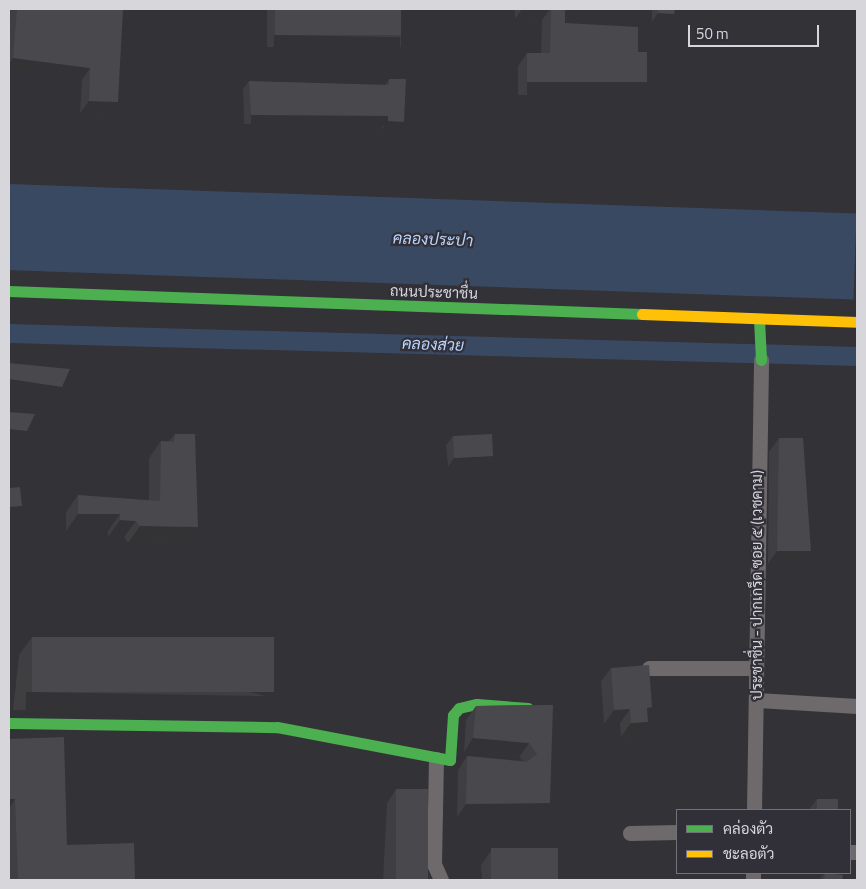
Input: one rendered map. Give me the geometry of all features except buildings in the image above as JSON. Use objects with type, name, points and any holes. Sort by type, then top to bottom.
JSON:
[{"type":"main road","name":"ถนนประชาชื่น","points":[[9,291],[857,322]]},
{"type":"main road","points":[[759,319],[761,360]]},
{"type":"main road","points":[[9,723],[277,727],[443,760],[452,715],[459,708],[477,704],[535,709]]},
{"type":"street","name":"ประชาชื่น - ปากเกร็ด ซอย ๕ (เวชคาม)","points":[[754,809],[761,360]]},
{"type":"street","points":[[649,668],[756,668]]},
{"type":"street","points":[[756,700],[857,706]]},
{"type":"street","points":[[440,880],[434,864],[443,760],[468,762]]},
{"type":"street","points":[[630,833],[676,832]]},
{"type":"water","name":"คลองประปา","points":[[9,184],[856,214],[853,300],[9,270]]},
{"type":"waterway","name":"คลองส่วย","points":[[9,333],[857,356]]},
{"type":"traffic: fast","points":[[9,291],[642,314]]},
{"type":"traffic: fast","points":[[759,319],[761,360]]},
{"type":"traffic: fast","points":[[9,723],[277,727],[450,760],[453,715],[459,708],[477,704],[528,708]]},
{"type":"traffic: slow","points":[[642,314],[857,322]]}]
